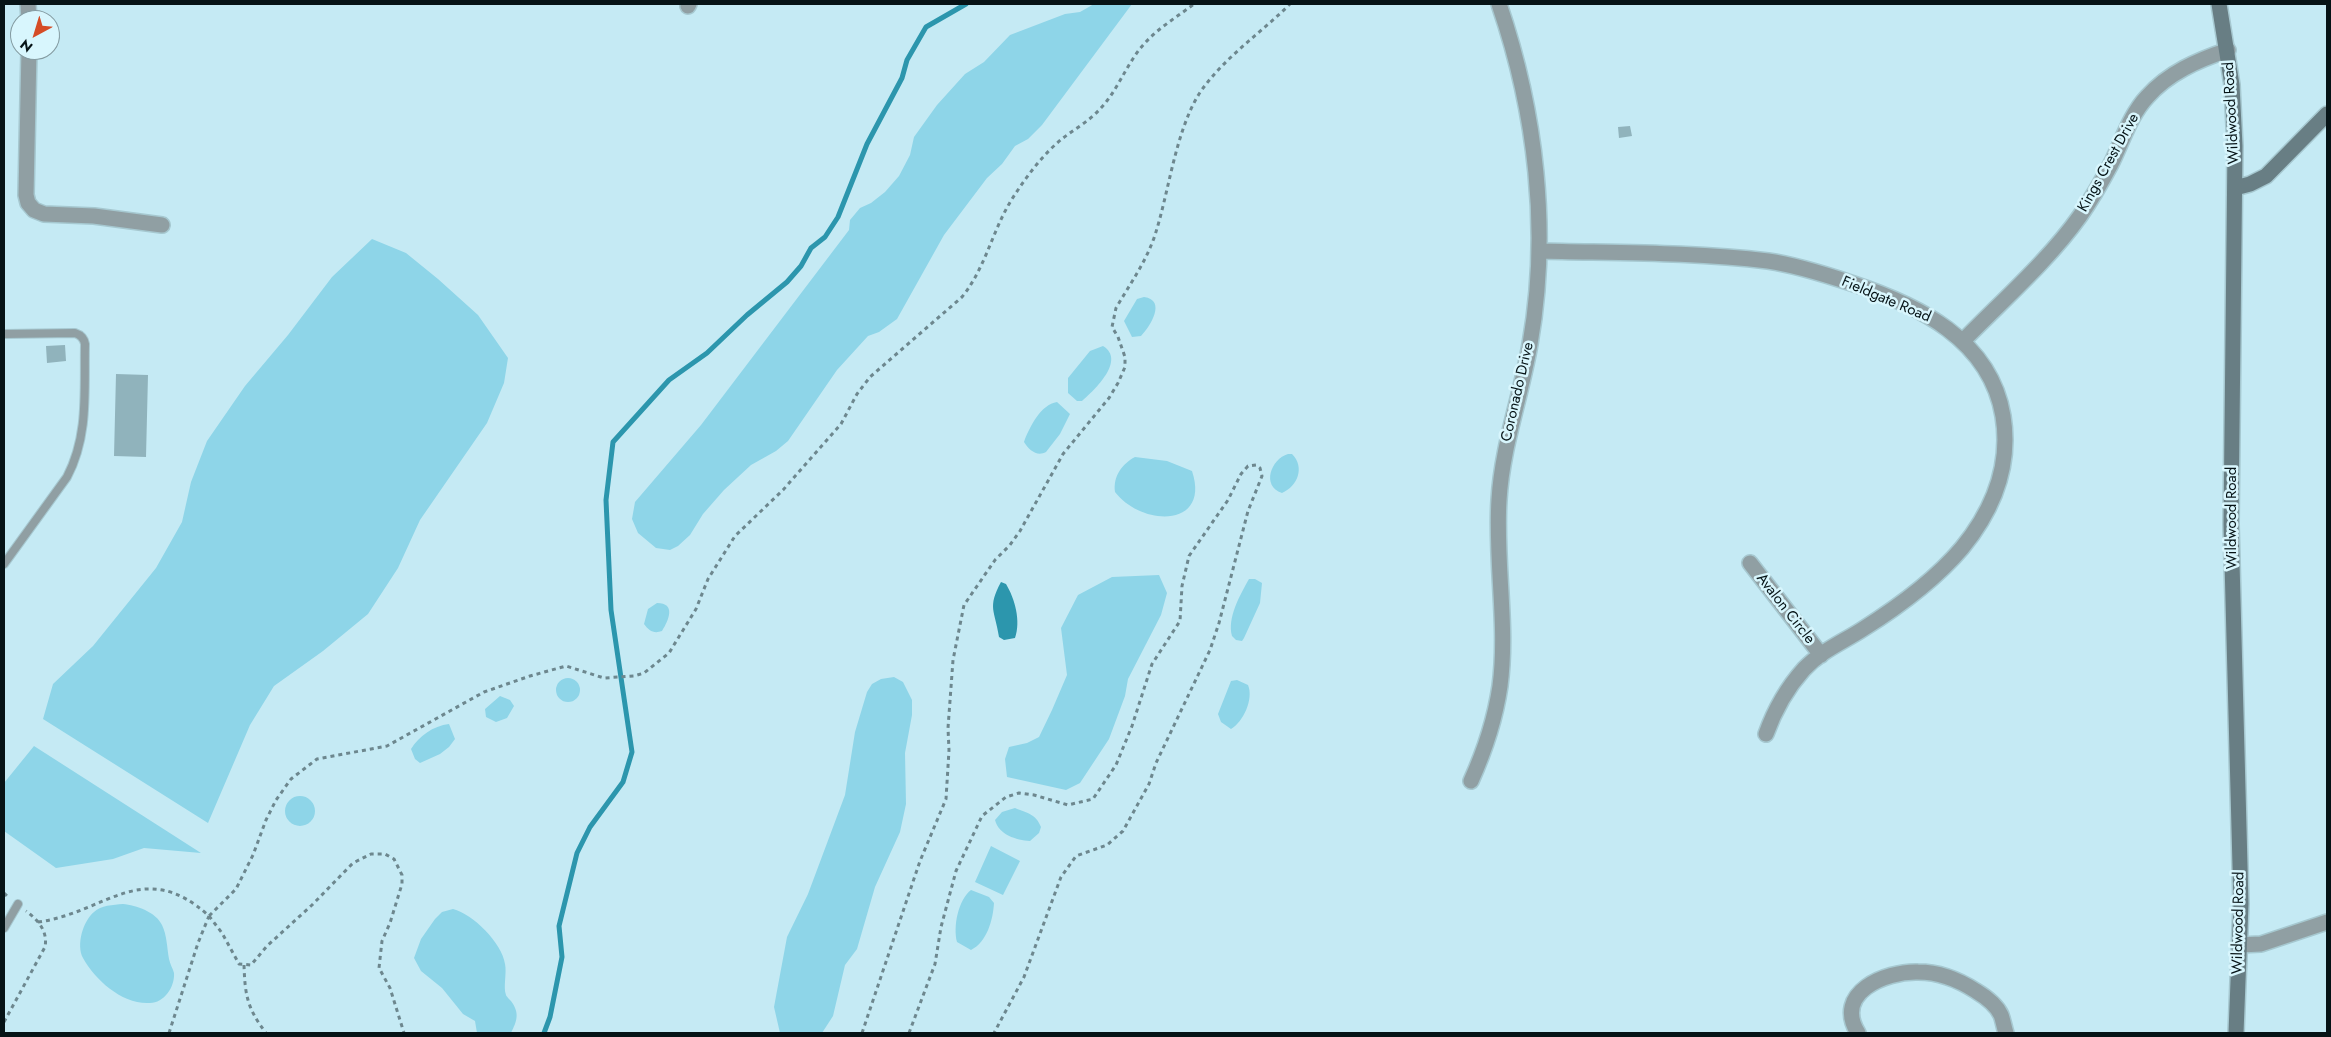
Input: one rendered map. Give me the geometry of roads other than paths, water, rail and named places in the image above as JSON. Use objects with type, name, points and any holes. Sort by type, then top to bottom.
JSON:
[{"type":"street","name":"Coronado Drive","points":[[1471,781],[1485,750],[1494,718],[1500,685],[1502,645],[1499,502],[1501,474],[1530,345],[1540,252],[1537,190],[1529,118],[1499,4]]},
{"type":"street","name":"Wildwood Road","points":[[2219,4],[2228,50],[2235,146],[2231,524],[2239,779],[2240,946],[2236,1033]]},
{"type":"street","name":"Kings Crest Drive","points":[[1963,341],[2060,242],[2080,216],[2110,166],[2133,117],[2145,98],[2178,71],[2202,59],[2228,50]]},
{"type":"street","points":[[29,60],[26,195],[28,202],[34,210],[44,214],[94,216],[162,225]]},
{"type":"street","points":[[2235,188],[2250,184],[2266,176],[2327,114]]},
{"type":"street","name":"Fieldgate Road","points":[[1540,252],[1676,255],[1770,262],[1814,271],[1866,288],[1917,309],[1943,324],[1963,341],[1980,360],[1992,382],[2001,406],[2005,431],[2005,451],[2001,476],[1993,499],[1971,536],[1938,572],[1900,604],[1821,655],[1806,667],[1787,690],[1774,711],[1766,734]]},
{"type":"street","name":"Avalon Circle","points":[[1750,564],[1821,655]]},
{"type":"street","points":[[2240,946],[2261,944],[2327,922]]},
{"type":"street","points":[[1858,1033],[1853,1025],[1851,1014],[1858,994],[1869,984],[1882,977],[1901,972],[1920,972],[1948,977],[1964,983],[1986,997],[2001,1015],[2006,1033]]},
{"type":"lane","points":[[4,334],[74,333],[80,334],[85,339],[84,429],[75,462],[67,477],[4,564]]},
{"type":"lane","points":[[4,928],[18,904]]},
{"type":"waterway","points":[[544,1033],[550,1017],[562,957],[559,926],[577,853],[590,827],[623,782],[632,752],[611,610],[606,500],[613,442],[669,380],[707,353],[747,315],[787,282],[801,266],[811,248],[825,237],[838,217],[867,144],[902,78],[907,60],[926,27],[966,4]]}]
